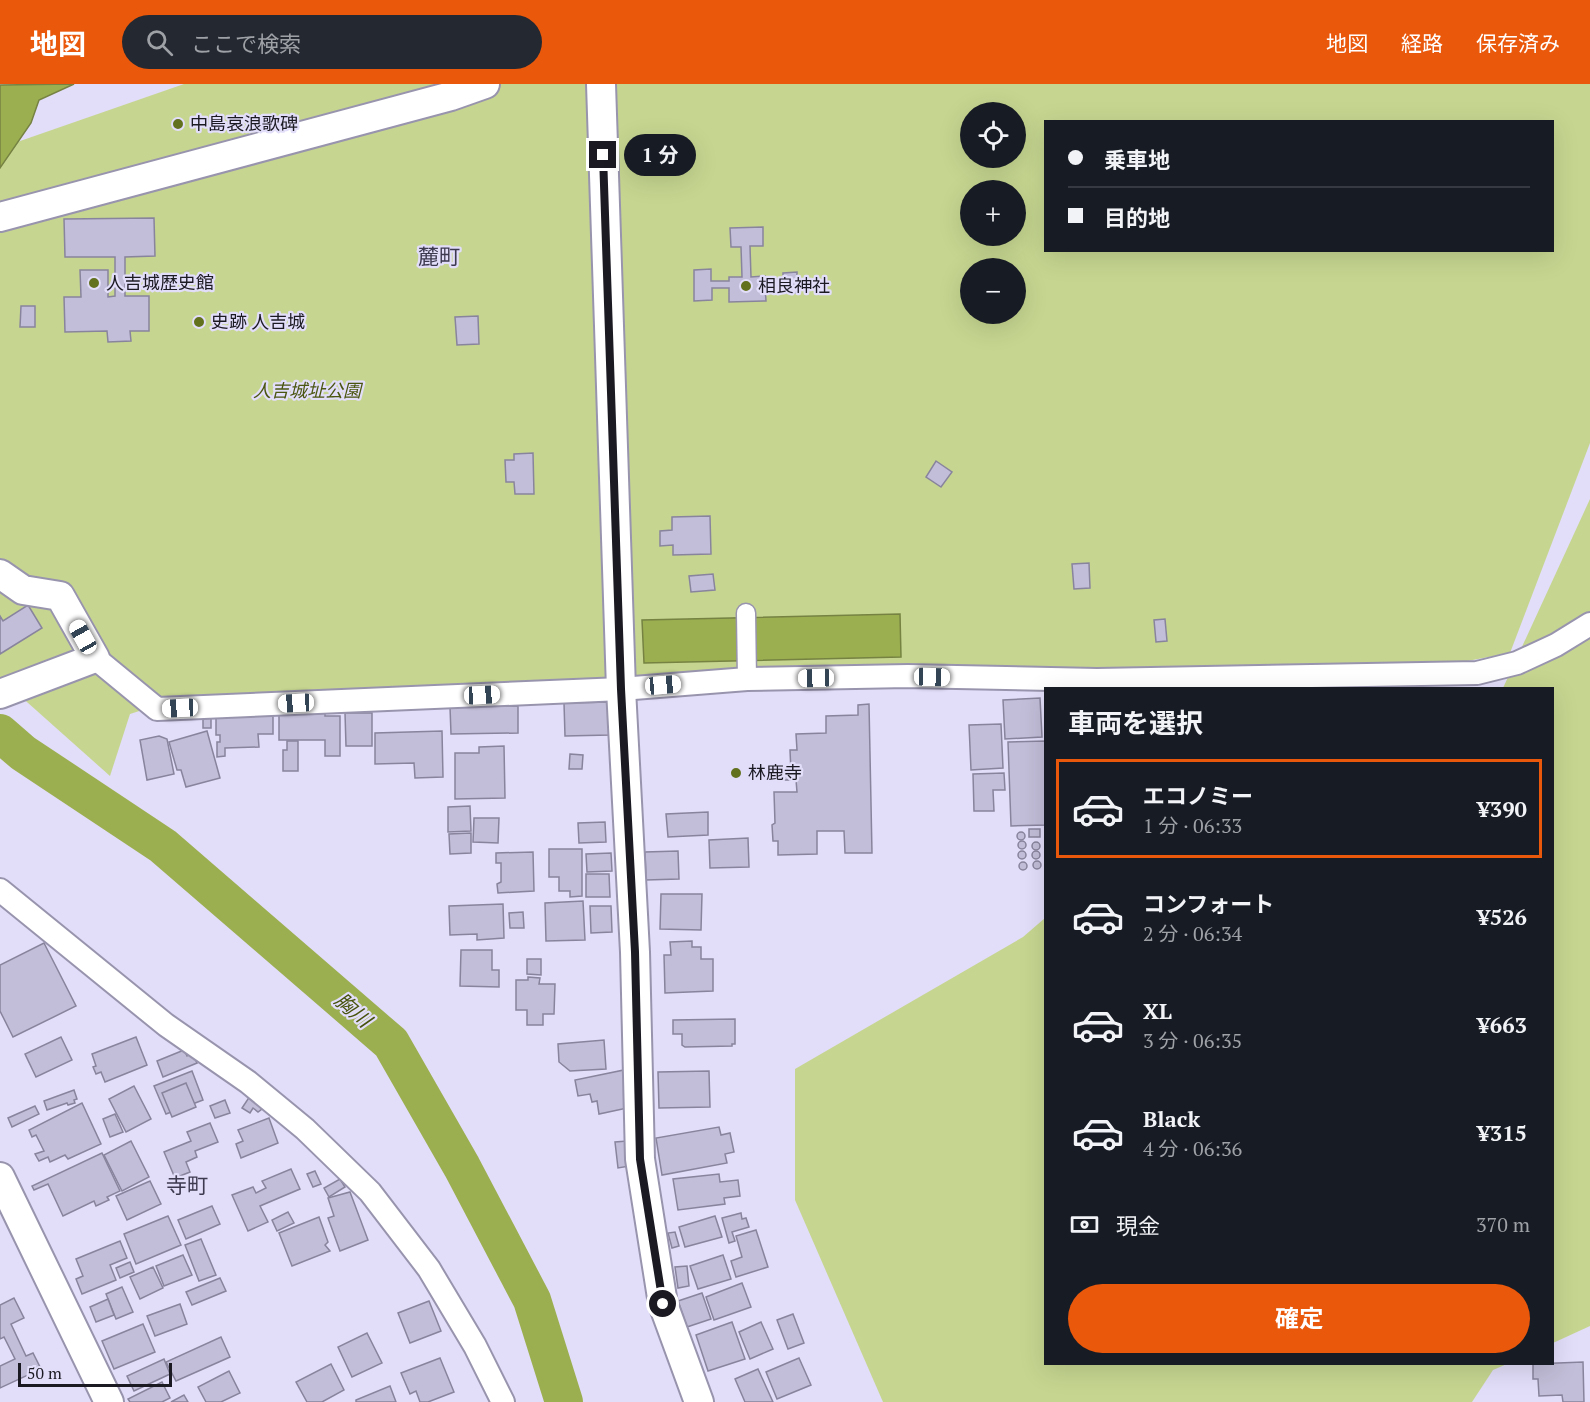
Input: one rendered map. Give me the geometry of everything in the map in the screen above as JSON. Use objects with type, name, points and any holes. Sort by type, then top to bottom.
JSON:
[{"type":"street","points":[[0,217],[451,96],[485,84]]},
{"type":"street","points":[[601,84],[621,689],[635,952],[640,1159],[663,1304],[699,1402]]},
{"type":"street","points":[[0,574],[23,590],[60,596],[95,658],[157,709],[621,689],[747,671],[1097,680],[1477,673],[1517,663],[1556,645],[1590,624]]},
{"type":"street","points":[[746,613],[747,671]]},
{"type":"street","points":[[0,694],[95,658]]},
{"type":"street","points":[[0,890],[166,1025],[248,1082],[305,1129],[370,1191],[429,1269],[475,1346],[503,1402]]},
{"type":"street","points":[[0,1177],[109,1402]]},
{"type":"green space","name":"人吉城址公園","points":[[184,84],[1590,84],[1590,443],[1510,653],[1430,668],[161,704],[130,714],[110,776],[0,678],[0,148]]},
{"type":"green space","points":[[1590,499],[1590,1326],[1554,1343],[1554,687],[1503,687]]},
{"type":"green space","points":[[1044,919],[1044,1365],[1505,1365],[1493,1370],[1472,1402],[883,1402],[795,1200],[795,1069],[1023,937]]},
{"type":"shaded area","points":[[74,84],[39,100],[31,123],[0,168],[0,85]]},
{"type":"shaded area","points":[[900,614],[901,657],[644,663],[642,620]]},
{"type":"building","name":"人吉城歴史館","points":[[154,218],[155,256],[125,257],[125,296],[149,296],[149,331],[130,331],[131,341],[108,342],[107,331],[65,332],[64,297],[81,297],[80,270],[108,270],[108,297],[115,296],[115,257],[65,257],[64,219]]},
{"type":"building","points":[[763,227],[763,246],[750,246],[751,277],[765,276],[765,279],[783,279],[783,273],[797,272],[797,293],[783,293],[783,286],[765,286],[766,301],[729,302],[729,288],[712,288],[712,300],[694,301],[694,270],[711,269],[711,281],[729,281],[729,277],[742,277],[741,247],[731,247],[730,228]]},
{"type":"building","points":[[21,306],[35,306],[35,327],[20,327]]},
{"type":"building","points":[[478,316],[479,344],[457,345],[455,317]]},
{"type":"building","points":[[533,453],[534,494],[515,494],[514,482],[506,482],[505,460],[514,460],[514,454]]},
{"type":"building","points":[[936,461],[952,472],[941,487],[926,477]]},
{"type":"building","points":[[710,516],[711,554],[673,555],[673,545],[660,546],[660,531],[672,530],[672,517]]},
{"type":"building","points":[[1089,563],[1090,588],[1074,589],[1072,564]]},
{"type":"building","points":[[713,574],[715,590],[691,592],[689,576]]},
{"type":"building","points":[[28,605],[42,628],[0,654],[0,616],[3,621]]},
{"type":"building","points":[[1165,619],[1167,641],[1156,642],[1154,620]]},
{"type":"building","points":[[1369,681],[1370,687],[1346,687],[1346,682]]},
{"type":"building","points":[[1040,698],[1042,737],[1005,739],[1003,700]]},
{"type":"building","points":[[609,702],[610,735],[565,736],[564,703]]},
{"type":"building","points":[[869,704],[872,853],[845,853],[844,831],[817,831],[817,854],[778,855],[778,841],[773,841],[774,792],[797,792],[796,780],[782,780],[782,772],[791,772],[790,750],[797,750],[796,734],[826,733],[826,716],[858,715],[858,705]]},
{"type":"building","points":[[518,706],[518,733],[451,734],[450,707]]},
{"type":"building","points":[[279,710],[325,710],[325,716],[340,716],[340,756],[325,756],[325,740],[279,740]]},
{"type":"building","points":[[345,713],[372,713],[372,746],[346,746]]},
{"type":"building","points":[[203,714],[211,715],[211,728],[203,728]]},
{"type":"building","points":[[273,716],[273,734],[258,734],[259,747],[225,748],[225,756],[217,757],[217,742],[220,742],[220,735],[216,735],[216,717]]},
{"type":"building","points":[[1001,724],[1003,768],[971,770],[969,725]]},
{"type":"building","points":[[207,731],[220,778],[186,787],[181,770],[177,770],[169,742]]},
{"type":"building","points":[[442,731],[443,777],[415,778],[414,763],[375,764],[375,733]]},
{"type":"building","points":[[159,736],[167,739],[174,774],[147,780],[140,740]]},
{"type":"building","points":[[287,741],[298,741],[298,771],[283,771],[283,750],[287,750]]},
{"type":"building","points":[[1044,741],[1044,825],[1011,826],[1008,742]]},
{"type":"building","points":[[504,746],[505,798],[455,799],[455,753],[479,753],[479,747]]},
{"type":"building","points":[[570,754],[583,755],[582,769],[569,769]]},
{"type":"building","points":[[1004,773],[1005,790],[993,790],[994,811],[974,811],[973,774]]},
{"type":"building","points":[[470,806],[471,831],[448,832],[448,807]]},
{"type":"building","points":[[708,812],[708,835],[668,837],[666,814]]},
{"type":"building","points":[[474,818],[499,818],[498,843],[473,842]]},
{"type":"building","points":[[605,822],[606,842],[579,843],[578,823]]},
{"type":"building","points":[[1029,829],[1040,829],[1040,837],[1029,837]]},
{"type":"building","points":[[1021,832],[1025,836],[1021,840],[1017,836]]},
{"type":"building","points":[[471,833],[471,853],[450,854],[449,834]]},
{"type":"building","points":[[748,838],[749,867],[710,868],[709,840]]},
{"type":"building","points":[[1022,841],[1026,845],[1022,849],[1018,845]]},
{"type":"building","points":[[1036,842],[1040,846],[1036,850],[1032,846]]},
{"type":"building","points":[[549,849],[582,849],[582,896],[570,897],[570,891],[559,891],[559,877],[549,877]]},
{"type":"building","points":[[678,851],[679,879],[646,880],[645,852]]},
{"type":"building","points":[[1022,851],[1026,855],[1022,859],[1018,855]]},
{"type":"building","points":[[1036,851],[1040,855],[1036,859],[1032,855]]},
{"type":"building","points":[[533,852],[534,891],[498,893],[497,884],[501,882],[501,863],[496,863],[496,853]]},
{"type":"building","points":[[611,853],[612,871],[587,872],[586,854]]},
{"type":"building","points":[[1037,861],[1041,865],[1037,869],[1033,865]]},
{"type":"building","points":[[1023,862],[1027,866],[1023,870],[1019,866]]},
{"type":"building","points":[[586,874],[609,874],[610,897],[586,897]]},
{"type":"building","points":[[661,894],[702,894],[701,930],[660,929]]},
{"type":"building","points":[[583,901],[585,940],[546,941],[545,903]]},
{"type":"building","points":[[503,904],[504,938],[477,940],[477,934],[450,935],[449,906]]},
{"type":"building","points":[[590,906],[611,906],[612,932],[591,933]]},
{"type":"building","points":[[523,912],[524,928],[510,928],[509,913]]},
{"type":"building","points":[[692,941],[692,947],[701,947],[701,959],[713,959],[713,991],[665,993],[664,955],[671,955],[670,942]]},
{"type":"building","points":[[44,943],[76,1006],[13,1037],[0,1011],[0,965]]},
{"type":"building","points":[[461,950],[492,950],[492,970],[499,970],[499,987],[460,986]]},
{"type":"building","points":[[527,959],[541,959],[541,975],[527,974]]},
{"type":"building","points":[[528,977],[540,978],[539,984],[555,984],[554,1014],[543,1014],[543,1025],[527,1025],[527,1010],[516,1010],[516,980],[528,980]]},
{"type":"building","points":[[735,1019],[735,1044],[732,1046],[685,1047],[682,1045],[682,1034],[673,1034],[673,1020]]},
{"type":"building","points":[[61,1037],[72,1060],[36,1077],[25,1054]]},
{"type":"building","points":[[136,1037],[147,1065],[105,1082],[101,1072],[96,1074],[92,1054]]},
{"type":"building","points":[[604,1040],[606,1069],[570,1071],[559,1062],[558,1044]]},
{"type":"building","points":[[184,1050],[187,1056],[192,1053],[197,1063],[163,1077],[157,1061]]},
{"type":"building","points":[[624,1070],[632,1107],[599,1114],[597,1101],[592,1102],[590,1094],[578,1096],[575,1080]]},
{"type":"building","points":[[192,1071],[203,1100],[166,1114],[154,1086]]},
{"type":"building","points":[[709,1071],[710,1107],[659,1108],[658,1072]]},
{"type":"building","points":[[186,1083],[196,1107],[172,1117],[162,1093]]},
{"type":"building","points":[[134,1086],[151,1119],[126,1132],[109,1099]]},
{"type":"building","points":[[74,1090],[77,1099],[74,1100],[75,1103],[68,1105],[67,1103],[47,1110],[44,1101]]},
{"type":"building","points":[[250,1096],[266,1106],[258,1112],[253,1108],[250,1113],[242,1108]]},
{"type":"building","points":[[225,1100],[230,1113],[215,1118],[210,1106]]},
{"type":"building","points":[[82,1103],[101,1144],[68,1159],[65,1155],[50,1162],[48,1157],[39,1161],[35,1154],[44,1151],[36,1135],[32,1137],[29,1130]]},
{"type":"building","points":[[35,1106],[39,1114],[12,1127],[8,1118]]},
{"type":"building","points":[[115,1114],[123,1132],[110,1137],[103,1119]]},
{"type":"building","points":[[269,1118],[278,1143],[241,1158],[236,1144],[243,1141],[238,1130]]},
{"type":"building","points":[[210,1123],[218,1142],[195,1151],[197,1157],[186,1162],[190,1172],[175,1178],[164,1152],[191,1141],[187,1132]]},
{"type":"building","points":[[719,1127],[721,1135],[730,1133],[734,1152],[725,1154],[727,1163],[662,1175],[656,1138]]},
{"type":"building","points":[[131,1141],[149,1177],[122,1191],[104,1155]]},
{"type":"building","points":[[627,1141],[630,1166],[618,1168],[615,1142]]},
{"type":"building","points":[[102,1153],[120,1191],[107,1197],[109,1200],[96,1206],[94,1201],[63,1216],[48,1184],[34,1190],[32,1186]]},
{"type":"building","points":[[291,1169],[300,1189],[260,1206],[268,1222],[248,1231],[232,1195],[253,1187],[256,1193],[266,1188],[262,1181]]},
{"type":"building","points":[[315,1171],[321,1184],[313,1187],[307,1174]]},
{"type":"building","points":[[719,1174],[720,1182],[738,1180],[740,1196],[724,1198],[725,1204],[678,1210],[673,1179]]},
{"type":"building","points":[[340,1179],[345,1187],[329,1197],[324,1188]]},
{"type":"building","points":[[150,1181],[161,1204],[127,1220],[116,1196]]},
{"type":"building","points":[[350,1192],[368,1240],[340,1251],[328,1218],[334,1216],[328,1198]]},
{"type":"building","points":[[212,1206],[220,1224],[186,1239],[178,1220]]},
{"type":"building","points":[[288,1212],[294,1223],[277,1231],[272,1220]]},
{"type":"building","points":[[741,1213],[742,1219],[746,1218],[749,1227],[732,1232],[735,1241],[729,1243],[722,1218]]},
{"type":"building","points":[[168,1216],[181,1245],[136,1264],[124,1234]]},
{"type":"building","points":[[715,1216],[722,1237],[685,1247],[679,1227]]},
{"type":"building","points":[[319,1217],[328,1242],[325,1245],[330,1251],[292,1266],[279,1233]]},
{"type":"building","points":[[756,1230],[768,1267],[736,1277],[731,1261],[742,1257],[736,1236]]},
{"type":"building","points":[[675,1232],[679,1246],[672,1248],[668,1233]]},
{"type":"building","points":[[201,1239],[216,1275],[199,1281],[185,1245]]},
{"type":"building","points":[[120,1241],[127,1258],[110,1265],[116,1280],[82,1294],[76,1279],[83,1276],[76,1259]]},
{"type":"building","points":[[183,1255],[192,1275],[164,1286],[156,1266]]},
{"type":"building","points":[[723,1255],[731,1279],[698,1289],[690,1266]]},
{"type":"building","points":[[130,1262],[134,1272],[120,1278],[116,1268]]},
{"type":"building","points":[[687,1266],[689,1286],[678,1288],[675,1267]]},
{"type":"building","points":[[153,1267],[163,1288],[140,1299],[130,1277]]},
{"type":"building","points":[[220,1278],[226,1291],[192,1305],[186,1292]]},
{"type":"building","points":[[742,1283],[751,1307],[714,1320],[706,1297]]},
{"type":"building","points":[[122,1287],[133,1312],[116,1319],[106,1294]]},
{"type":"building","points":[[702,1293],[711,1319],[687,1327],[678,1301]]},
{"type":"building","points":[[14,1298],[24,1318],[11,1324],[26,1356],[33,1353],[41,1369],[0,1388],[0,1366],[15,1359],[4,1337],[0,1339],[0,1305]]},
{"type":"building","points":[[108,1299],[114,1315],[96,1322],[90,1307]]},
{"type":"building","points":[[429,1301],[441,1331],[410,1343],[398,1313]]},
{"type":"building","points":[[180,1304],[187,1324],[155,1336],[147,1316]]},
{"type":"building","points":[[793,1314],[804,1343],[788,1349],[777,1320]]},
{"type":"building","points":[[732,1322],[745,1359],[708,1371],[696,1335]]},
{"type":"building","points":[[761,1322],[773,1349],[750,1359],[739,1332]]},
{"type":"building","points":[[143,1324],[155,1352],[114,1369],[102,1341]]},
{"type":"building","points":[[367,1333],[382,1363],[352,1377],[338,1347]]},
{"type":"building","points":[[221,1337],[230,1357],[176,1381],[166,1362]]},
{"type":"building","points":[[440,1358],[454,1392],[428,1402],[420,1402],[416,1391],[410,1394],[401,1373]]},
{"type":"building","points":[[799,1358],[811,1385],[777,1399],[766,1372]]},
{"type":"building","points":[[164,1359],[170,1374],[134,1391],[127,1376]]},
{"type":"building","points":[[1583,1362],[1584,1402],[1563,1402],[1562,1395],[1539,1396],[1538,1379],[1533,1379],[1533,1365],[1554,1365],[1554,1363]]},
{"type":"building","points":[[331,1364],[344,1390],[322,1402],[307,1402],[296,1382]]},
{"type":"building","points":[[758,1369],[773,1402],[745,1402],[735,1379]]},
{"type":"building","points":[[229,1371],[240,1393],[221,1402],[206,1402],[198,1387]]},
{"type":"building","points":[[162,1382],[170,1398],[162,1402],[130,1402],[128,1399]]},
{"type":"building","points":[[390,1386],[396,1402],[356,1402],[356,1400]]},
{"type":"building","points":[[184,1395],[188,1402],[171,1402]]},
{"type":"waterway","name":"胸川","points":[[0,733],[23,753],[163,846],[391,1043],[462,1167],[532,1300],[564,1402]]},
{"type":"place","name":"中島哀浪歌碑","points":[[178,124]]},
{"type":"place","name":"人吉城歴史館","points":[[94,283]]},
{"type":"place","name":"相良神社","points":[[746,286]]},
{"type":"place","name":"史跡 人吉城","points":[[199,322]]},
{"type":"place","name":"林鹿寺","points":[[736,773]]},
{"type":"district","name":"麓町","points":[[439,257]]},
{"type":"district","name":"寺町","points":[[187,1186]]},
{"type":"route","points":[[603,155],[621,689],[635,952],[640,1159],[663,1304]]}]
